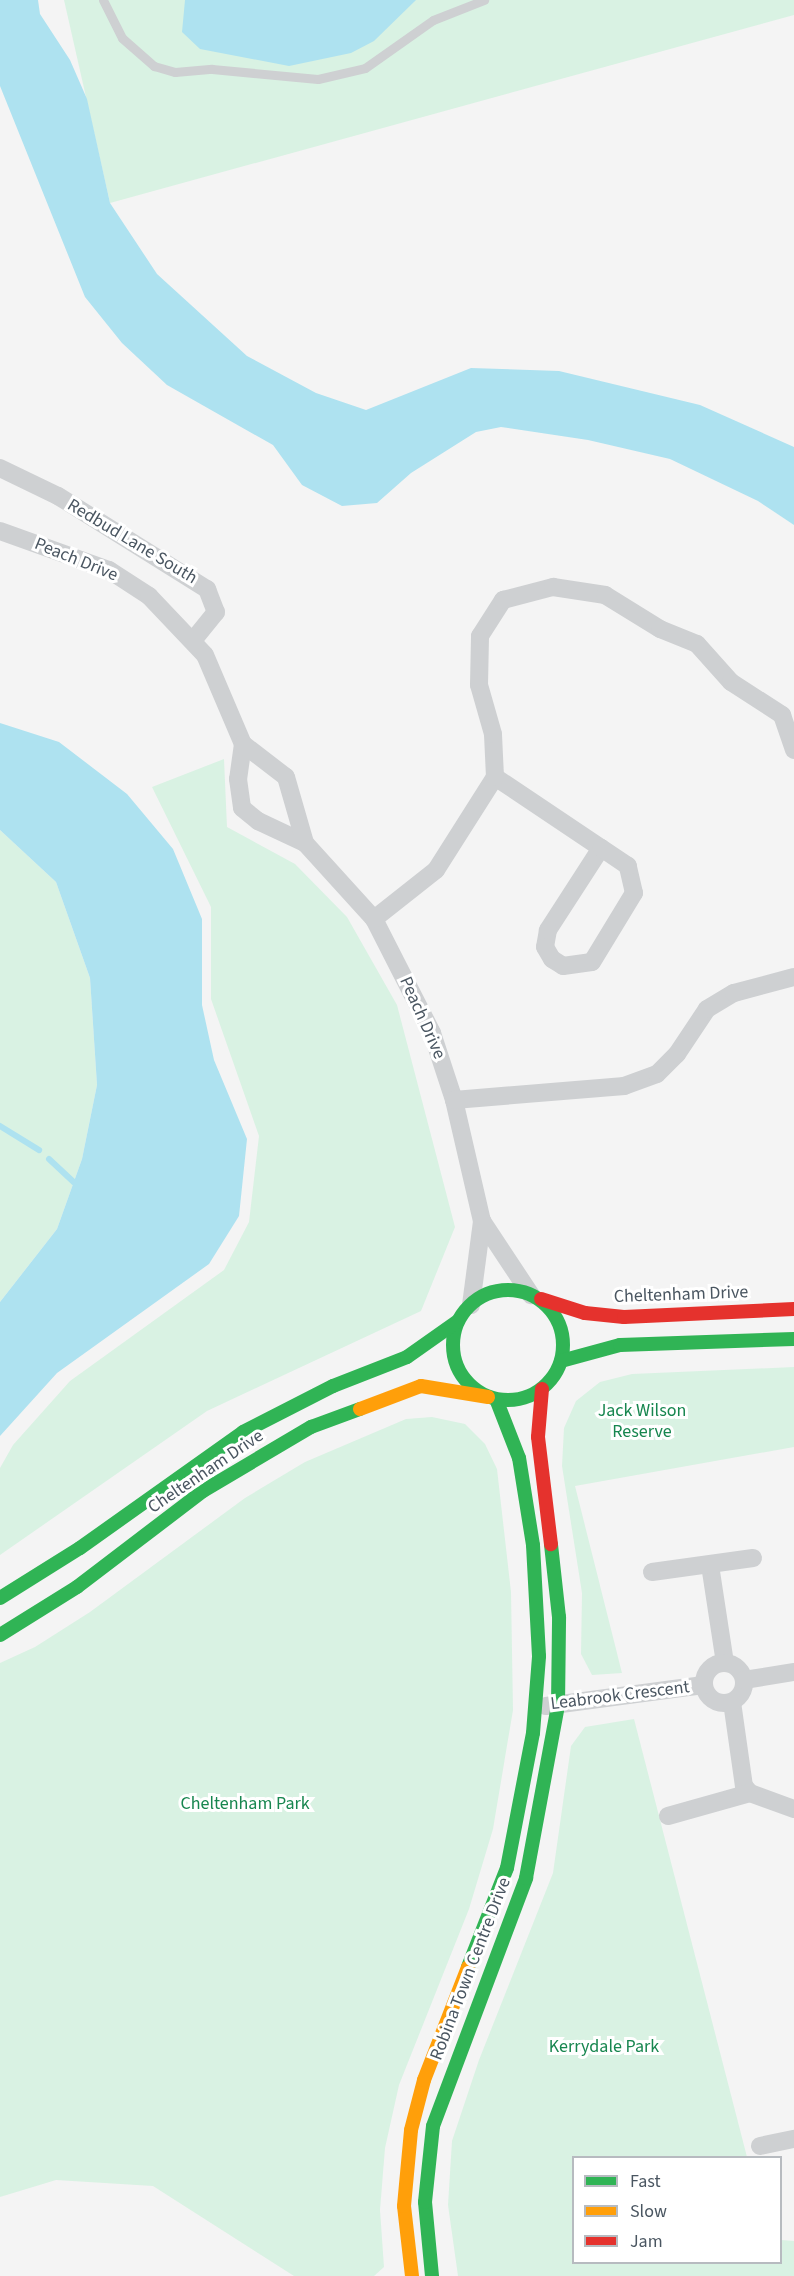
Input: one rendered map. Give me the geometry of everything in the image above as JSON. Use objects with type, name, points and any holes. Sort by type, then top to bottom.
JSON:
[{"type":"main road","points":[[496,1292],[533,1296],[558,1321],[564,1345],[561,1361],[542,1389],[518,1400],[492,1398],[468,1383],[456,1364],[453,1342],[458,1321],[471,1305],[496,1292]]},
{"type":"main road","name":"Cheltenham Drive","points":[[533,1296],[585,1313],[624,1317],[794,1310]]},
{"type":"main road","name":"Cheltenham Drive","points":[[0,1598],[80,1548],[228,1441],[315,1395],[407,1357],[458,1321]]},
{"type":"main road","points":[[561,1361],[620,1345],[794,1339]]},
{"type":"main road","name":"Cheltenham Drive","points":[[0,1635],[77,1587],[203,1491],[311,1427],[421,1386],[492,1398]]},
{"type":"main road","name":"Robina Town Centre Drive","points":[[432,2276],[425,2202],[433,2126],[526,1878],[558,1705],[559,1617],[538,1437],[542,1389]]},
{"type":"main road","name":"Robina Town Centre Drive","points":[[412,2276],[404,2206],[411,2130],[424,2080],[507,1868],[521,1810],[536,1707],[539,1634],[533,1545],[519,1458],[492,1398]]},
{"type":"street","name":"Redbud Lane South","points":[[0,468],[58,496],[207,589],[216,612],[193,640]]},
{"type":"street","name":"Peach Drive","points":[[0,531],[109,570],[149,596],[193,640],[216,673],[243,744],[238,778],[242,808],[258,821],[305,843],[374,919],[432,1033],[454,1100],[482,1221],[471,1305]]},
{"type":"street","points":[[374,919],[436,870],[495,777],[493,734],[479,685],[480,636],[503,600],[553,587],[605,596],[660,629],[697,644],[731,682],[782,715],[794,750]]},
{"type":"street","name":"Peach Drive","points":[[243,744],[286,777],[305,843]]},
{"type":"street","points":[[495,777],[628,866],[634,893],[592,962],[563,966],[552,959],[545,946],[548,930],[601,848]]},
{"type":"street","points":[[454,1100],[624,1086],[657,1074],[677,1054],[707,1009],[734,993],[794,977]]},
{"type":"street","name":"Peach Drive","points":[[482,1221],[533,1296]]},
{"type":"street","points":[[652,1572],[753,1558]]},
{"type":"street","points":[[710,1565],[725,1663]]},
{"type":"street","points":[[725,1663],[741,1671],[744,1680],[743,1691],[732,1702],[717,1702],[704,1685],[712,1667],[725,1663]]},
{"type":"street","points":[[744,1680],[794,1672]]},
{"type":"street","name":"Leabrook Crescent","points":[[536,1707],[704,1685]]},
{"type":"street","points":[[732,1702],[740,1774],[750,1793]]},
{"type":"street","points":[[668,1816],[750,1793],[794,1809]]},
{"type":"street","points":[[760,2146],[794,2139]]},
{"type":"lane","points":[[104,0],[122,38],[154,66],[175,72],[212,69],[318,79],[365,68],[433,20],[484,0]]},
{"type":"green space","points":[[64,0],[794,0],[794,15],[110,203]]},
{"type":"green space","points":[[224,759],[227,827],[295,864],[347,917],[397,1005],[455,1227],[421,1311],[207,1411],[0,1555],[0,1468],[13,1445],[70,1381],[224,1270],[249,1222],[259,1136],[211,999],[211,907],[152,787]]},
{"type":"green space","points":[[0,830],[56,882],[90,978],[97,1085],[82,1159],[57,1229],[0,1302]]},
{"type":"green space","name":"Jack Wilson Reserve","points":[[794,1367],[794,1447],[575,1486],[622,1673],[592,1675],[581,1654],[582,1593],[562,1466],[564,1428],[576,1401],[600,1382],[632,1374]]},
{"type":"green space","name":"Cheltenham Park","points":[[432,1417],[465,1424],[485,1444],[497,1469],[511,1592],[513,1710],[493,1829],[469,1909],[399,2085],[385,2148],[380,2210],[384,2267],[374,2276],[294,2276],[153,2186],[56,2180],[0,2197],[0,1663],[35,1647],[90,1612],[245,1498],[305,1462],[406,1419]]},
{"type":"green space","name":"Kerrydale Park","points":[[634,1719],[747,2156],[572,2156],[572,2264],[782,2264],[782,2240],[794,2241],[794,2276],[458,2276],[448,2205],[452,2141],[479,2060],[553,1873],[571,1746],[585,1727]]},
{"type":"water","points":[[0,0],[38,0],[40,14],[70,60],[87,99],[110,203],[157,274],[247,356],[316,393],[366,410],[471,368],[559,371],[700,405],[794,447],[794,525],[758,501],[670,459],[588,440],[501,427],[476,432],[411,473],[377,503],[342,506],[302,485],[273,445],[167,385],[122,343],[85,297],[0,86]]},
{"type":"water","points":[[185,0],[416,0],[374,41],[351,53],[289,66],[200,49],[182,32]]},
{"type":"water","points":[[0,723],[59,742],[127,794],[173,849],[202,919],[202,1005],[214,1060],[247,1139],[239,1216],[209,1264],[57,1373],[0,1436],[0,1302],[57,1229],[82,1159],[97,1085],[90,978],[56,882],[0,830]]},
{"type":"waterway","points":[[0,1126],[39,1150]]},
{"type":"waterway","points":[[49,1159],[74,1182]]},
{"type":"traffic: fast","points":[[508,1290],[529,1294],[547,1306],[559,1324],[563,1345],[559,1366],[547,1384],[529,1396],[508,1400],[487,1396],[469,1384],[457,1366],[453,1345],[457,1324],[469,1306],[487,1294],[508,1290]]},
{"type":"traffic: fast","points":[[0,1598],[80,1548],[243,1432],[333,1386],[407,1357],[458,1321]]},
{"type":"traffic: fast","points":[[561,1361],[620,1345],[794,1339]]},
{"type":"traffic: fast","points":[[468,1967],[507,1868],[533,1733],[539,1656],[533,1545],[519,1458],[496,1399]]},
{"type":"traffic: fast","points":[[0,1635],[77,1587],[203,1491],[311,1427],[360,1409]]},
{"type":"traffic: fast","points":[[432,2276],[425,2202],[433,2126],[526,1878],[558,1705],[559,1617],[551,1544]]},
{"type":"traffic: slow","points":[[360,1409],[421,1386],[488,1397]]},
{"type":"traffic: slow","points":[[412,2276],[404,2206],[411,2130],[424,2080],[468,1967]]},
{"type":"traffic: jam","points":[[541,1299],[585,1313],[624,1317],[794,1309]]},
{"type":"traffic: jam","points":[[542,1389],[538,1437],[551,1544]]}]
